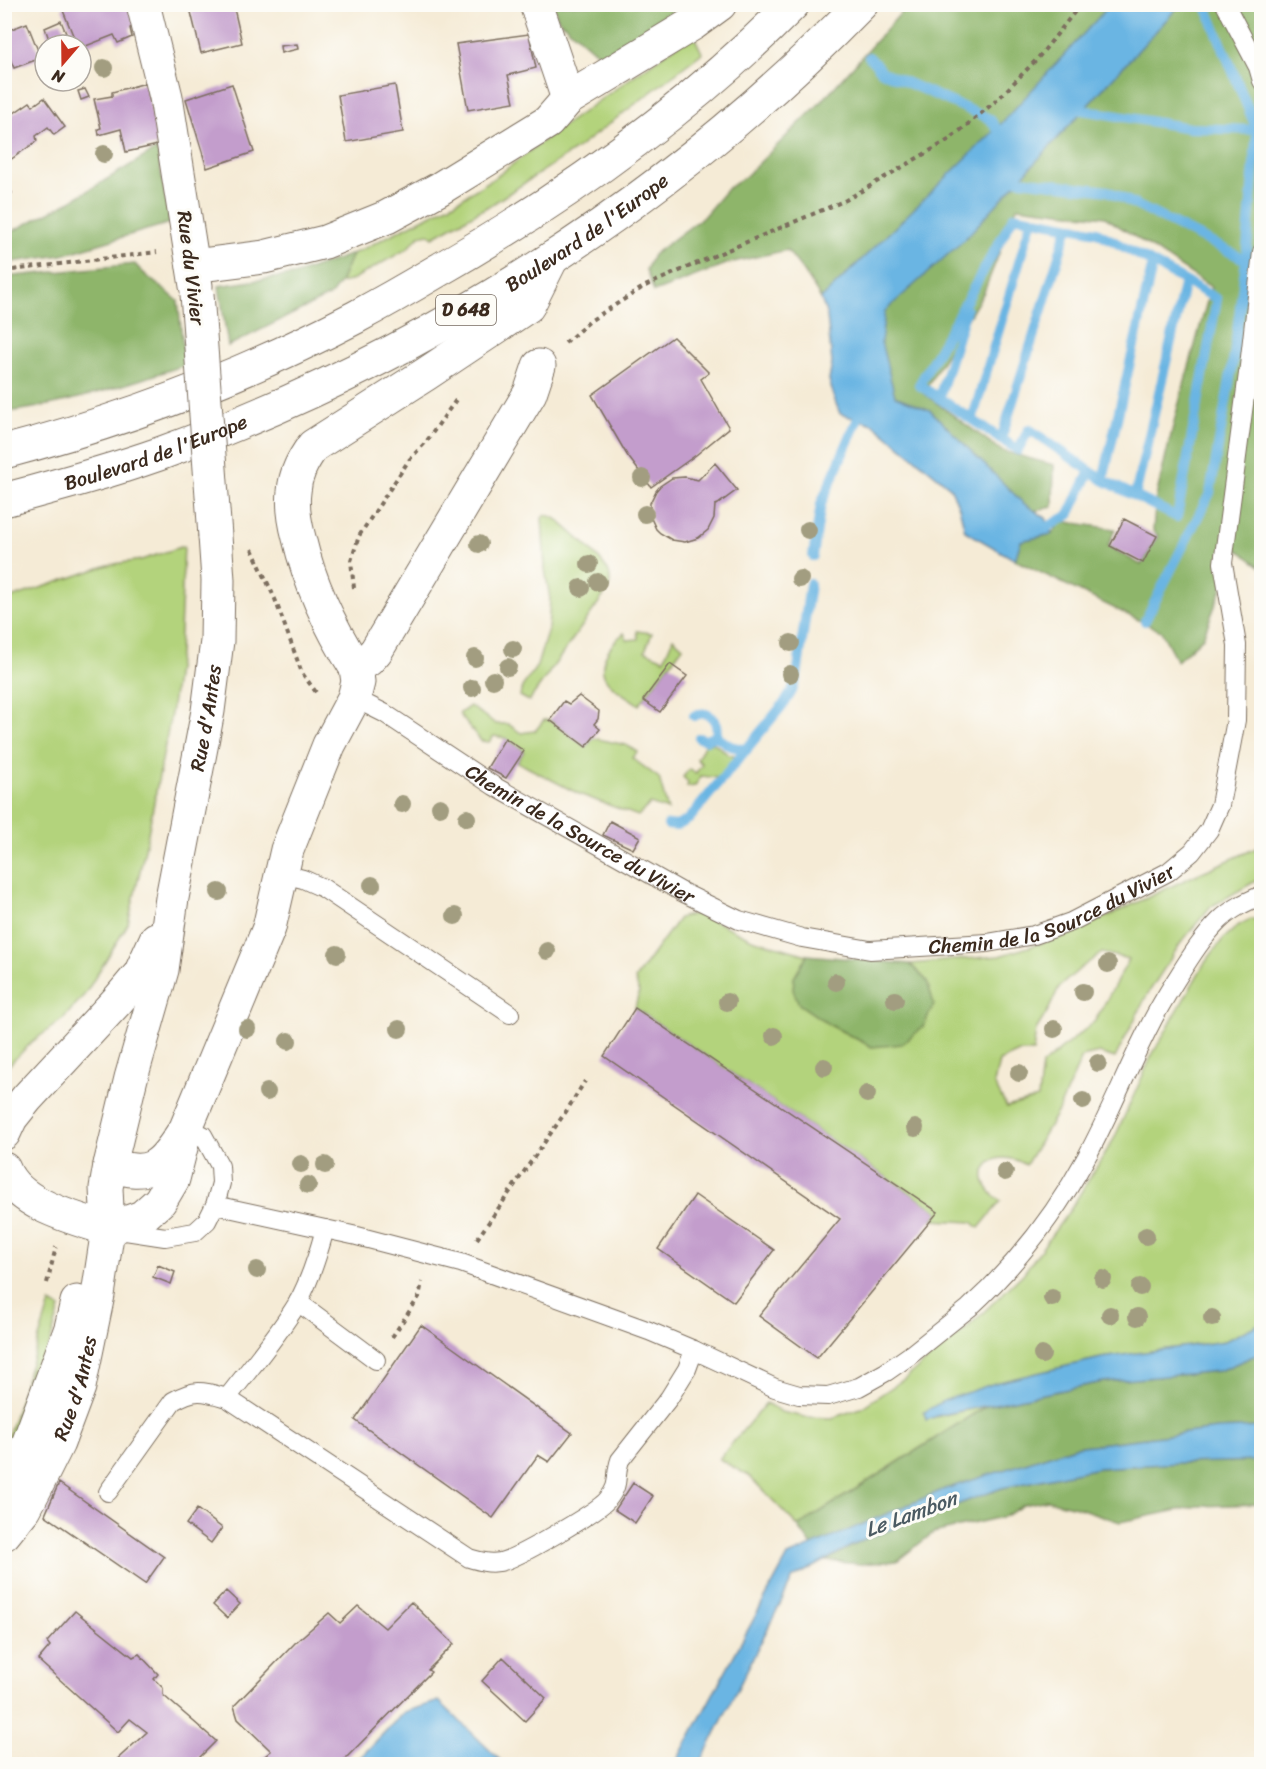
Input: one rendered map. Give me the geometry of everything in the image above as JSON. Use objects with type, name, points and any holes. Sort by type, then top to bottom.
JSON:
[{"type":"main road","name":"Rue du Vivier","points":[[143,4],[166,97],[193,269],[215,543]]},
{"type":"main road","points":[[536,4],[568,99]]},
{"type":"main road","points":[[193,269],[264,257],[325,242],[387,218],[548,122],[568,99],[694,23],[720,4]]},
{"type":"main road","name":"D 648","points":[[4,452],[146,408],[233,374],[357,316],[485,244],[548,204],[668,115],[723,69],[793,4]]},
{"type":"main road","name":"Boulevard de l'Europe","points":[[4,500],[157,454],[234,424],[294,399],[426,333],[552,258],[623,209],[730,126],[786,79],[861,4]]},
{"type":"main road","points":[[4,1169],[16,1188],[34,1201],[108,1229],[142,1216],[160,1201],[173,1179],[186,1128],[269,928],[287,850],[329,745],[344,688],[340,643],[319,601],[304,559],[295,520],[293,492],[303,459],[313,446],[528,306],[552,258]]},
{"type":"main road","points":[[344,688],[376,651],[530,393],[539,366]]},
{"type":"main road","name":"Rue d'Antes","points":[[4,1534],[25,1508],[36,1487],[58,1443],[79,1387],[98,1295],[108,1229],[106,1188],[110,1165],[131,1078],[162,970],[172,898],[208,711],[214,672],[218,609],[215,543]]},
{"type":"main road","name":"Rue d'Antes","points":[[4,1133],[11,1118],[27,1098],[140,974],[172,898]]},
{"type":"main road","points":[[110,1165],[122,1169],[151,1169],[168,1156],[186,1128]]},
{"type":"main road","name":"Rue d'Antes","points":[[4,1509],[70,1328],[81,1283],[108,1229]]},
{"type":"lane","points":[[1225,4],[1258,67],[1262,81]]},
{"type":"lane","name":"Chemin de la Source du Vivier","points":[[344,688],[494,786],[682,892],[740,920],[802,938],[870,950],[987,943],[1034,935],[1071,922],[1168,872],[1192,852],[1209,830],[1220,805],[1236,720],[1237,645],[1223,563],[1262,252]]},
{"type":"lane","points":[[283,874],[303,879],[323,888],[510,1014]]},
{"type":"lane","points":[[215,1205],[368,1238],[461,1263],[646,1330],[775,1388],[799,1395],[828,1396],[859,1387],[886,1372],[969,1308],[1017,1258],[1042,1227],[1099,1134],[1151,1022],[1201,941],[1220,919],[1239,906],[1262,895]]},
{"type":"lane","points":[[108,1229],[165,1237],[195,1232],[207,1221],[215,1205],[221,1183],[220,1166],[203,1135],[186,1128]]},
{"type":"lane","points":[[226,1398],[278,1332],[298,1302],[317,1258],[325,1229]]},
{"type":"lane","points":[[298,1302],[376,1360]]},
{"type":"lane","points":[[108,1492],[173,1401],[185,1394],[197,1391],[226,1398],[468,1558],[484,1563],[502,1562],[528,1550],[603,1505],[609,1499],[617,1486],[617,1469],[620,1460],[669,1398],[687,1369],[694,1350]]},
{"type":"path","points":[[846,200],[950,140],[997,100],[1038,58],[1081,4]]},
{"type":"path","points":[[4,271],[193,269]]},
{"type":"path","points":[[355,596],[351,561],[359,536],[409,460],[426,442],[459,395]]},
{"type":"path","points":[[215,543],[247,539],[276,599],[302,673],[344,688]]},
{"type":"path","points":[[461,1263],[585,1081]]},
{"type":"path","points":[[376,1360],[419,1297],[422,1280]]},
{"type":"green space","points":[[553,5],[682,5],[601,57],[558,19]]},
{"type":"green space","points":[[908,5],[1261,5],[1261,567],[1237,549],[1203,637],[1177,661],[1161,631],[1015,560],[1020,541],[1052,534],[1061,521],[1115,529],[1108,546],[1141,565],[1158,536],[1153,530],[1156,497],[1211,287],[1105,217],[1017,207],[984,292],[923,393],[1002,451],[1054,465],[1053,507],[994,519],[913,436],[850,310],[821,299],[787,250],[729,263],[654,292],[646,270],[653,255],[703,217],[727,189],[746,176],[821,102]]},
{"type":"green space","points":[[693,34],[702,53],[575,150],[494,203],[433,237],[429,234],[419,236],[407,249],[350,281],[340,283],[352,254],[454,203],[496,177],[556,131]]},
{"type":"green space","points":[[157,149],[170,223],[62,255],[5,263],[5,235],[69,202]]},
{"type":"green space","points":[[352,254],[340,283],[331,295],[228,346],[219,286],[294,275]]},
{"type":"green space","points":[[135,264],[178,301],[185,365],[73,400],[5,412],[5,277]]},
{"type":"green space","points":[[546,515],[555,518],[593,552],[606,567],[610,575],[610,582],[609,588],[529,701],[520,696],[522,687],[537,666],[548,629],[550,599],[545,569],[542,518]]},
{"type":"green space","points":[[184,546],[179,654],[171,714],[128,924],[85,994],[63,1019],[32,1042],[5,1069],[5,600],[108,565],[141,560]]},
{"type":"green space","points":[[637,631],[652,633],[645,651],[664,659],[673,638],[683,647],[639,705],[608,682],[603,669],[603,662],[614,643],[624,633],[627,640],[638,639]]},
{"type":"green space","points":[[470,706],[496,724],[508,724],[521,733],[535,731],[544,720],[550,720],[586,747],[593,738],[626,745],[638,752],[632,758],[659,778],[668,810],[650,804],[638,816],[579,794],[517,762],[524,751],[505,738],[494,736],[489,742],[481,741],[459,714]]},
{"type":"green space","points":[[714,743],[729,755],[737,757],[719,778],[701,776],[695,786],[687,787],[688,782],[683,777],[689,769],[696,773],[702,764],[697,759],[705,744]]},
{"type":"green space","points":[[1261,846],[1261,878],[1210,907],[1180,944],[1147,995],[1115,1058],[1099,1053],[1082,1057],[1058,1111],[1026,1165],[1013,1159],[1002,1158],[993,1160],[987,1166],[984,1173],[985,1182],[990,1192],[1001,1201],[979,1228],[972,1222],[932,1220],[938,1212],[635,1008],[639,992],[635,979],[679,918],[698,913],[752,939],[807,955],[794,978],[799,1004],[830,1025],[872,1047],[927,981],[910,964],[999,956],[1068,935]],"holes":[[[1102,953],[1129,959],[1095,1021],[1042,1065],[1038,1098],[1007,1107],[994,1084],[999,1061],[1019,1052],[1033,1052],[1036,1030],[1059,987]]]},
{"type":"green space","points":[[1251,919],[1261,920],[1261,1323],[1225,1341],[1101,1358],[995,1383],[926,1419],[986,1406],[798,1526],[749,1476],[719,1459],[766,1403],[781,1412],[805,1417],[832,1418],[861,1408],[907,1377],[966,1329],[1023,1274],[1070,1210],[1114,1139],[1152,1055],[1204,964],[1223,939],[1239,925]]},
{"type":"green space","points":[[807,955],[910,964],[927,981],[934,1004],[923,1027],[902,1044],[872,1047],[830,1025],[799,1004],[793,990],[794,978]]},
{"type":"green space","points":[[50,1303],[60,1308],[41,1374],[5,1480],[5,1446]]},
{"type":"green space","points":[[1261,1353],[1261,1427],[1217,1429],[1075,1447],[945,1489],[812,1546],[798,1526],[986,1406],[1103,1382],[1219,1371]]},
{"type":"green space","points":[[1261,1461],[1261,1504],[1198,1506],[1120,1522],[1047,1500],[1023,1505],[1006,1516],[933,1533],[897,1561],[860,1564],[825,1561],[862,1540],[1002,1488],[1099,1468]]},
{"type":"water","points":[[1110,5],[1180,5],[964,240],[885,311],[881,342],[895,396],[930,410],[1023,503],[1046,518],[1052,534],[1021,541],[1015,560],[965,531],[959,507],[950,487],[873,424],[840,414],[829,380],[832,363],[827,316],[821,299],[996,129]]},
{"type":"water","points":[[1261,1323],[1261,1353],[1219,1371],[1103,1382],[940,1415],[926,1420],[924,1412],[943,1401],[995,1383],[1101,1358],[1225,1341]]},
{"type":"water","name":"Le Lambon","points":[[1261,1427],[1261,1461],[1099,1468],[1002,1488],[862,1540],[793,1578],[700,1764],[675,1764],[788,1556],[945,1489],[1075,1447],[1217,1429]]},
{"type":"water","points":[[439,1701],[504,1764],[354,1764],[404,1712]]},
{"type":"building","points":[[70,4],[129,4],[135,25],[130,28],[132,37],[118,43],[114,35],[93,43],[93,33],[72,33],[62,8]]},
{"type":"building","points":[[189,4],[233,4],[242,43],[201,53]]},
{"type":"building","points":[[61,21],[66,33],[47,33],[45,28]]},
{"type":"building","points":[[27,23],[33,38],[33,61],[14,68],[4,44],[4,32]]},
{"type":"building","points":[[529,34],[536,68],[508,75],[514,102],[468,110],[456,44]]},
{"type":"building","points":[[297,44],[298,49],[281,53],[280,46]]},
{"type":"building","points":[[146,83],[158,145],[126,152],[121,129],[99,135],[98,129],[101,128],[94,99],[112,96],[112,92]]},
{"type":"building","points":[[232,84],[254,152],[207,168],[186,99]]},
{"type":"building","points":[[395,85],[403,132],[346,142],[338,95]]},
{"type":"building","points":[[79,93],[87,93],[89,97],[81,100]]},
{"type":"building","points":[[44,98],[65,127],[54,135],[48,127],[36,136],[37,141],[10,160],[4,153],[4,120],[30,102],[33,106]]},
{"type":"building","points":[[4,178],[12,193],[4,197]]},
{"type":"building","points":[[673,337],[709,373],[701,379],[729,428],[651,487],[627,455],[592,395]]},
{"type":"building","points":[[715,463],[737,490],[715,505],[714,518],[708,530],[698,538],[685,542],[672,540],[660,533],[650,516],[650,503],[656,491],[672,478],[685,477],[698,480]]},
{"type":"building","points":[[1124,519],[1157,536],[1143,563],[1110,546]]},
{"type":"building","points":[[670,664],[687,676],[660,712],[643,700]]},
{"type":"building","points":[[579,696],[599,711],[598,719],[594,724],[600,729],[586,747],[550,720],[564,701],[569,704]]},
{"type":"building","points":[[505,738],[524,751],[506,778],[487,768]]},
{"type":"building","points":[[610,821],[640,837],[633,849],[603,835]]},
{"type":"building","points":[[635,1008],[938,1212],[817,1358],[759,1316],[840,1219],[604,1056]]},
{"type":"building","points":[[695,1195],[774,1250],[734,1302],[658,1249]]},
{"type":"building","points":[[158,1265],[175,1272],[171,1284],[153,1277]]},
{"type":"building","points":[[421,1325],[572,1433],[549,1462],[538,1455],[493,1518],[355,1420]]},
{"type":"building","points":[[59,1483],[164,1557],[145,1584],[45,1515]]},
{"type":"building","points":[[633,1483],[653,1496],[635,1523],[615,1510]]},
{"type":"building","points":[[197,1509],[222,1528],[211,1543],[186,1524]]},
{"type":"building","points":[[226,1591],[240,1604],[227,1618],[213,1605]]},
{"type":"building","points":[[411,1602],[454,1644],[428,1670],[431,1672],[340,1764],[255,1764],[271,1751],[238,1719],[234,1706],[296,1642],[329,1613],[340,1623],[358,1606],[385,1628]]},
{"type":"building","points":[[75,1611],[133,1657],[139,1654],[158,1674],[154,1679],[163,1688],[163,1695],[216,1741],[193,1764],[112,1764],[147,1732],[130,1719],[118,1732],[38,1660],[50,1646],[47,1642]]},
{"type":"building","points":[[503,1657],[546,1698],[525,1721],[482,1681]]},
{"type":"waterway","points":[[1145,621],[1210,493],[1234,356],[1246,260],[1257,130],[1205,4]]},
{"type":"waterway","points":[[869,57],[883,72],[990,119],[1004,139]]},
{"type":"waterway","points":[[1070,108],[1190,128],[1257,130]]},
{"type":"waterway","points":[[1005,178],[1108,191],[1246,260]]},
{"type":"waterway","points":[[1036,530],[1044,529],[1069,515],[1090,471],[1103,480],[1177,517],[1217,299],[1097,232],[1014,216],[919,385],[1018,450],[1029,429],[1090,471]]},
{"type":"waterway","points":[[972,420],[1032,219]]},
{"type":"waterway","points":[[1001,439],[1068,227]]},
{"type":"waterway","points":[[1103,480],[1153,263]]},
{"type":"waterway","points":[[1135,496],[1185,281]]},
{"type":"waterway","points":[[939,398],[966,310]]},
{"type":"waterway","points":[[813,556],[821,504],[863,407]]},
{"type":"waterway","points":[[668,825],[677,826],[689,819],[792,691],[797,676],[810,584]]},
{"type":"waterway","points":[[694,716],[704,714],[712,717],[716,725],[716,736]]},
{"type":"waterway","points":[[699,738],[706,740],[716,736],[730,746],[747,750]]}]
